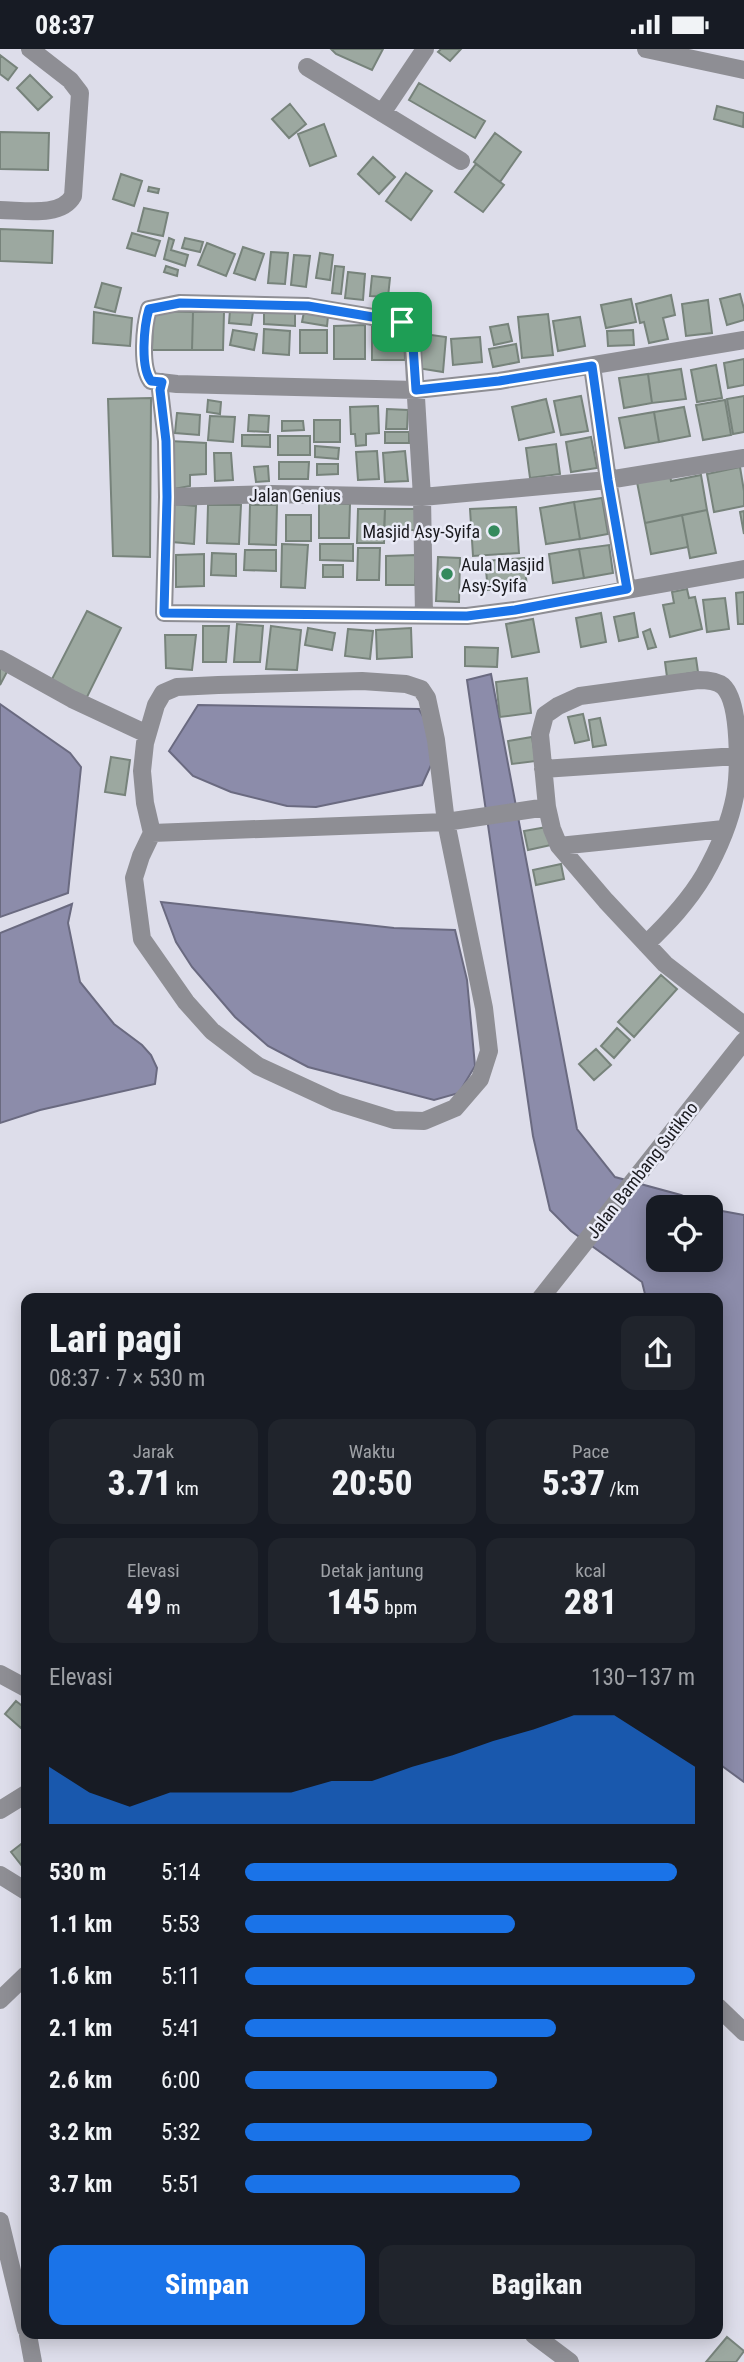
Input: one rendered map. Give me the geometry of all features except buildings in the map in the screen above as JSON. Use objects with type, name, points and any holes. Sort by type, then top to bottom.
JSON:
[{"type":"street","points":[[0,210],[59,209],[68,204],[73,196],[80,93],[70,80],[30,49]]},
{"type":"street","points":[[382,113],[425,49]]},
{"type":"street","points":[[646,49],[744,70]]},
{"type":"street","points":[[307,67],[461,161]]},
{"type":"street","points":[[424,615],[422,497],[416,390],[412,331],[407,324],[321,308],[239,303],[180,303],[149,309],[145,328],[146,374],[151,381],[162,382],[416,390],[499,381],[744,340]]},
{"type":"street","points":[[592,366],[627,589]]},
{"type":"street","points":[[162,382],[160,390],[166,441],[167,497],[164,613],[467,616],[515,610],[744,569]]},
{"type":"street","name":"Jalan Genius","points":[[167,497],[271,494],[422,497],[608,480],[744,458]]},
{"type":"street","points":[[0,659],[72,699],[147,734]]},
{"type":"street","points":[[646,944],[681,909],[705,874],[735,795],[737,756],[734,710],[721,684],[698,680],[580,696],[545,715],[540,733],[547,807],[559,846],[646,944],[665,964],[744,1025]]},
{"type":"street","points":[[362,681],[406,684],[421,689],[427,698],[453,821],[489,1051],[480,1079],[454,1108],[424,1121],[394,1119],[336,1102],[258,1066],[212,1031],[186,1002],[142,939],[134,878],[152,833],[145,803],[142,771],[147,734],[156,705],[163,693],[177,687],[362,681]]},
{"type":"street","points":[[543,769],[737,756]]},
{"type":"street","points":[[152,833],[453,821],[547,807]]},
{"type":"street","points":[[559,846],[724,829]]},
{"type":"street","name":"Jalan Bambang Sutikno","points":[[545,1293],[744,1041]]},
{"type":"street","points":[[0,1674],[21,1685]]},
{"type":"street","points":[[0,1810],[21,1797]]},
{"type":"street","points":[[0,1875],[21,1888]]},
{"type":"street","points":[[0,2000],[21,1980]]},
{"type":"street","points":[[723,2012],[744,2032]]},
{"type":"street","points":[[0,2221],[21,2308]]},
{"type":"street","points":[[28,2339],[33,2362]]},
{"type":"street","points":[[539,2339],[570,2362]]},
{"type":"water","points":[[491,674],[577,1129],[615,1177],[681,1195],[646,1195],[646,1272],[723,1272],[723,1211],[744,1215],[744,1782],[723,1767],[723,1293],[645,1293],[642,1282],[571,1231],[550,1210],[533,1136],[467,680]]},
{"type":"water","points":[[0,704],[70,753],[81,767],[68,893],[0,917]]},
{"type":"water","points":[[198,705],[419,709],[426,722],[432,763],[422,785],[316,807],[287,806],[231,792],[193,776],[169,751]]},
{"type":"water","points":[[161,902],[394,928],[455,930],[467,980],[475,1066],[459,1093],[434,1100],[308,1067],[268,1046],[235,1017],[192,967],[176,942]]},
{"type":"water","points":[[72,904],[68,923],[80,982],[114,1024],[151,1055],[157,1068],[155,1084],[40,1110],[0,1123],[0,933]]},
{"type":"place","name":"Masjid Asy-Syifa","points":[[494,531]]},
{"type":"place","name":"Aula Masjid Asy-Syifa","points":[[447,574]]},
{"type":"route","points":[[180,303],[308,306],[402,322],[412,331],[416,390],[499,381],[592,366],[627,589],[467,616],[164,613],[166,441],[160,390],[162,382],[151,381],[145,368],[145,328],[149,309],[180,303]]}]
